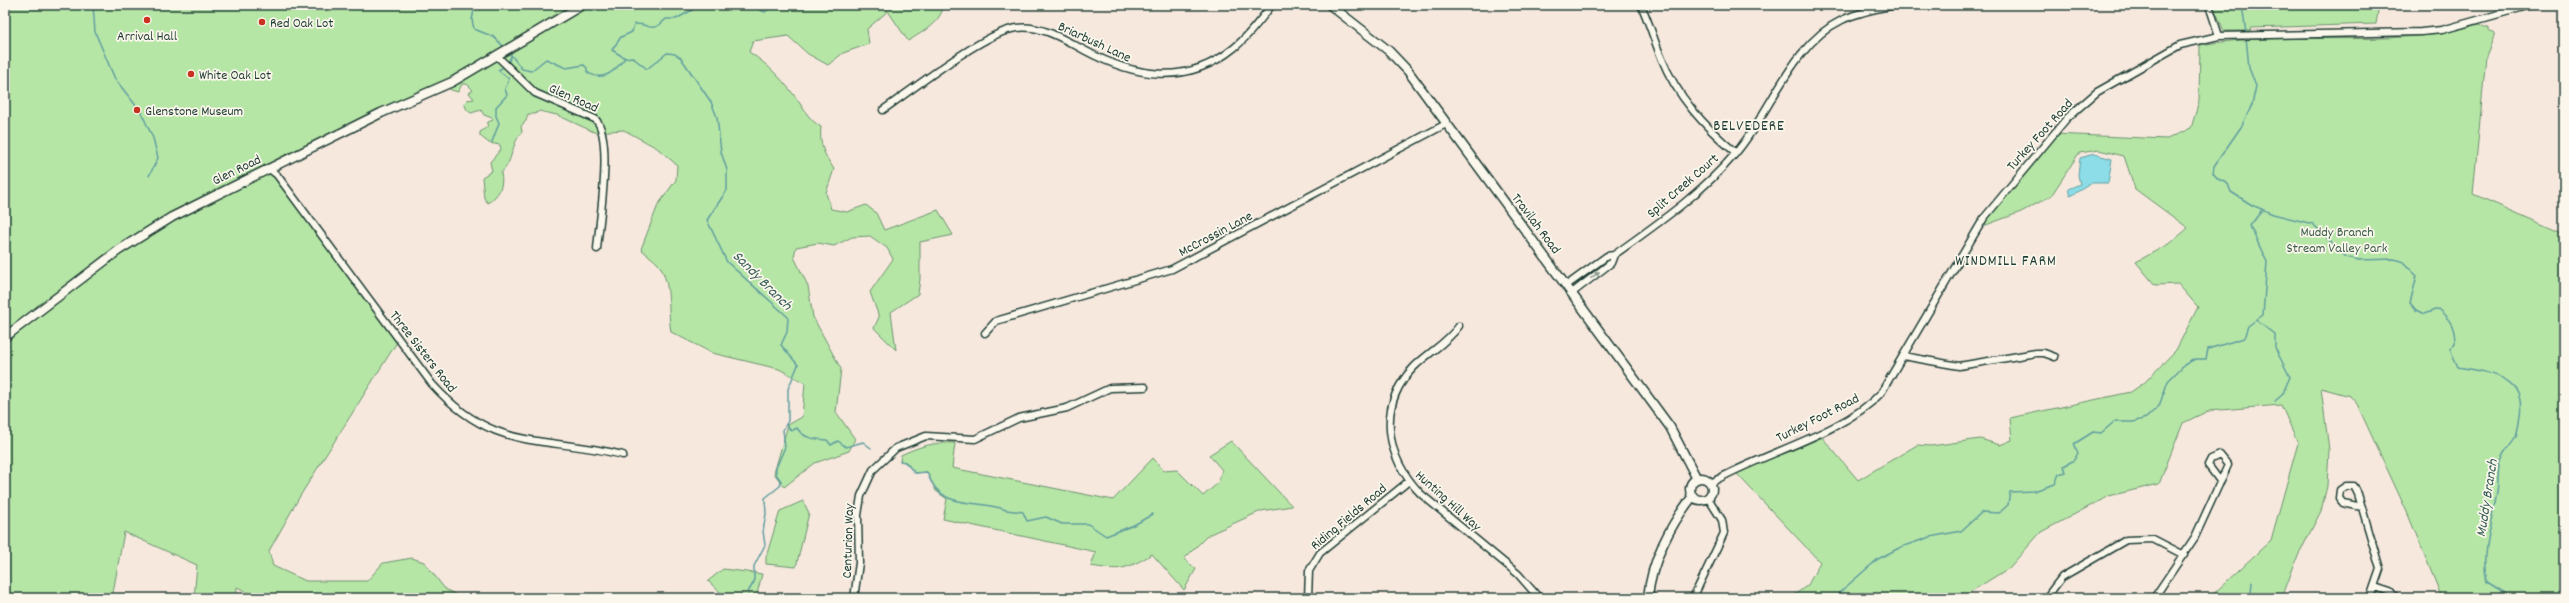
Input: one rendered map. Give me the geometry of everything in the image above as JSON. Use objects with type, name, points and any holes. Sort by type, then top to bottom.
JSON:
[{"type":"main road","name":"Glen Road","points":[[5,337],[119,250],[172,217],[381,113],[452,82],[582,5]]},
{"type":"main road","name":"Travilah Road","points":[[1330,5],[1390,51],[1408,71],[1567,285],[1670,427],[1697,479]]},
{"type":"main road","points":[[1648,598],[1657,558],[1680,512],[1692,496],[1690,487],[1697,479],[1705,479],[1711,484],[1712,492],[1708,498],[1702,500],[1692,496]]},
{"type":"street","name":"Briarbush Lane","points":[[884,110],[984,41],[1009,29],[1026,28],[1048,32],[1119,67],[1142,73],[1166,74],[1195,69],[1224,55],[1244,39],[1272,5]]},
{"type":"street","points":[[1641,5],[1661,57],[1678,90],[1703,123],[1736,153]]},
{"type":"street","name":"Split Creek Court","points":[[1567,285],[1607,256],[1614,255],[1681,205],[1712,179],[1736,153],[1766,112],[1801,53],[1810,42],[1841,20],[1894,5]]},
{"type":"street","points":[[2209,5],[2219,36]]},
{"type":"street","name":"Turkey Foot Road","points":[[1711,484],[1732,471],[1860,411],[1881,392],[1984,218],[2067,118],[2097,92],[2140,66],[2180,45],[2219,36],[2428,32],[2457,26],[2531,5]]},
{"type":"street","name":"Glen Road","points":[[497,56],[535,93],[595,119],[602,128],[605,149],[597,249]]},
{"type":"street","name":"McCrossin Lane","points":[[985,333],[996,321],[1172,269],[1446,124]]},
{"type":"street","name":"Three Sisters Road","points":[[268,168],[286,187],[432,384],[460,412],[501,434],[525,441],[623,455]]},
{"type":"street","name":"Split Creek Court","points":[[1572,293],[1611,263],[1614,255]]},
{"type":"street","name":"Hunting Hill Way","points":[[1459,326],[1452,336],[1415,366],[1398,390],[1394,401],[1390,434],[1398,465],[1409,481],[1518,574],[1539,598]]},
{"type":"street","points":[[1903,356],[1958,366],[2036,353],[2044,353],[2055,357]]},
{"type":"street","name":"Centurion Way","points":[[854,598],[859,563],[858,515],[861,496],[873,470],[896,448],[926,436],[975,439],[1019,418],[1067,408],[1110,388],[1145,387]]},
{"type":"street","name":"Riding Fields Road","points":[[1308,598],[1309,572],[1320,553],[1409,481]]},
{"type":"street","points":[[2154,598],[2184,555],[2198,530],[2220,481]]},
{"type":"street","points":[[1693,598],[1724,533],[1722,520],[1708,498]]},
{"type":"street","points":[[2362,507],[2380,569],[2376,586],[2370,598]]},
{"type":"street","points":[[2046,598],[2062,577],[2126,540],[2153,539],[2184,555]]},
{"type":"street","points":[[2376,586],[2390,592],[2395,598]]},
{"type":"green space","points":[[5,5],[943,5],[942,11],[935,21],[925,30],[908,41],[888,11],[867,29],[869,44],[843,53],[828,65],[808,54],[788,36],[753,41],[749,52],[776,74],[794,95],[808,116],[821,127],[823,149],[827,159],[834,169],[826,193],[831,209],[847,212],[866,205],[876,213],[884,230],[938,210],[953,235],[920,242],[920,279],[918,294],[891,312],[896,350],[874,328],[879,317],[870,292],[893,259],[887,248],[870,236],[852,237],[834,246],[818,243],[796,247],[794,257],[808,286],[813,317],[841,369],[836,412],[855,439],[849,451],[815,463],[784,487],[774,473],[788,425],[802,417],[805,383],[779,369],[712,353],[671,332],[667,284],[659,265],[641,249],[658,205],[676,180],[677,165],[657,148],[624,130],[594,132],[557,115],[539,111],[535,114],[528,114],[526,121],[521,126],[522,132],[518,137],[508,164],[501,173],[502,182],[500,190],[488,203],[484,198],[482,177],[492,171],[490,162],[501,149],[500,145],[489,143],[480,136],[480,132],[487,127],[488,122],[493,120],[492,118],[484,115],[481,110],[471,113],[467,110],[464,103],[467,100],[474,99],[469,93],[473,90],[467,84],[462,84],[458,92],[451,90],[445,85],[268,168],[277,175],[399,339],[300,496],[269,551],[273,566],[306,581],[367,581],[383,563],[412,558],[424,562],[445,589],[462,598],[260,598],[237,587],[236,598],[194,598],[197,565],[124,532],[112,598],[5,598]]},
{"type":"green space","points":[[2213,5],[2379,5],[2376,24],[2251,28],[2250,31],[2224,31]]},
{"type":"green space","name":"Muddy Branch Stream Valley Park","points":[[2480,24],[2485,27],[2489,27],[2489,30],[2495,34],[2486,56],[2473,194],[2564,234],[2564,598],[2442,598],[2407,512],[2357,404],[2350,396],[2321,388],[2329,450],[2327,486],[2321,511],[2296,560],[2282,598],[2209,598],[2271,540],[2298,443],[2281,405],[2208,411],[2183,423],[2159,484],[2109,496],[2041,532],[2009,568],[1967,594],[1924,594],[1900,598],[1790,598],[1808,585],[1820,562],[1736,473],[1821,436],[1858,480],[1917,445],[1931,446],[1980,439],[2000,445],[2012,440],[2010,418],[2131,392],[2145,382],[2176,350],[2198,307],[2178,284],[2155,285],[2136,262],[2172,242],[2188,228],[2135,189],[2124,156],[2099,150],[2079,153],[2051,196],[2021,212],[1978,228],[2054,134],[2167,139],[2191,128],[2199,102],[2200,45],[2270,39],[2376,38],[2411,36],[2446,32]]},
{"type":"green space","points":[[1231,441],[1292,506],[1261,511],[1208,535],[1184,559],[1196,569],[1184,590],[1152,554],[1123,568],[1116,569],[1091,566],[1096,552],[943,519],[947,499],[936,491],[927,472],[915,473],[906,462],[900,461],[901,455],[914,449],[940,443],[955,443],[952,468],[1113,500],[1153,458],[1164,471],[1177,470],[1203,496],[1218,483],[1222,470],[1209,455]]},
{"type":"green space","points":[[803,501],[809,513],[796,567],[766,564],[766,557],[780,511]]},
{"type":"green space","points":[[723,569],[762,574],[756,598],[722,598],[722,594],[708,581]]},
{"type":"water","points":[[2094,154],[2112,159],[2108,183],[2092,183],[2070,196],[2068,189],[2080,184],[2078,175],[2080,158]]},
{"type":"waterway","points":[[93,5],[95,32],[115,79],[141,112],[153,138],[158,158],[149,176]]},
{"type":"waterway","name":"Sandy Branch","points":[[475,5],[472,20],[474,29],[494,37],[504,47]]},
{"type":"waterway","points":[[625,58],[612,50],[621,37],[632,32],[634,24],[650,27],[657,26],[666,19],[676,19],[701,5]]},
{"type":"waterway","points":[[749,5],[765,12],[774,5]]},
{"type":"waterway","name":"Muddy Branch","points":[[2242,5],[2246,33]]},
{"type":"waterway","name":"Muddy Branch","points":[[2246,37],[2249,68],[2256,86],[2252,105],[2241,127],[2214,166],[2213,173],[2218,179],[2228,184],[2231,192],[2252,205],[2273,214],[2313,224],[2346,257],[2359,260],[2394,259],[2402,261],[2417,276],[2410,303],[2416,310],[2424,314],[2438,309],[2446,316],[2451,324],[2454,332],[2455,343],[2450,349],[2458,367],[2481,371],[2502,378],[2511,384],[2517,391],[2520,402],[2518,428],[2516,436],[2501,458],[2497,493],[2485,550],[2485,572],[2487,582],[2505,593],[2504,598]]},
{"type":"waterway","name":"Sandy Branch","points":[[508,51],[522,69],[531,71],[546,59],[566,68],[584,65],[587,68],[587,72],[598,76],[603,76],[613,71],[625,58],[632,57],[647,69],[667,53],[675,54],[681,58],[711,102],[717,117],[721,152],[727,170],[727,190],[707,220],[727,262],[788,317],[787,332],[781,345],[798,365],[788,389],[788,421],[783,430],[785,447],[776,468],[776,474],[781,481],[780,486],[765,498],[766,514],[763,531],[765,545],[754,566],[754,582],[748,592],[750,598]]},
{"type":"waterway","name":"Sandy Branch","points":[[508,63],[511,56]]},
{"type":"waterway","points":[[492,142],[499,123],[496,116],[496,107],[507,95],[505,89],[509,79],[498,70],[502,68]]},
{"type":"waterway","points":[[1833,598],[1878,559],[1901,547],[1930,537],[1961,531],[1982,512],[1999,513],[2008,505],[2010,492],[2034,491],[2055,484],[2059,474],[2066,472],[2064,466],[2074,460],[2078,453],[2074,444],[2093,432],[2101,433],[2114,422],[2133,422],[2146,418],[2159,406],[2168,381],[2184,365],[2195,359],[2206,359],[2208,349],[2244,338],[2248,326],[2263,315],[2267,262],[2250,226],[2262,210]]},
{"type":"waterway","points":[[2256,320],[2275,335],[2275,348],[2290,377],[2282,395],[2275,401]]},
{"type":"waterway","points":[[786,424],[791,431],[797,428],[806,436],[814,439],[827,440],[831,445],[838,441],[846,447],[863,442],[871,448]]},
{"type":"waterway","points":[[900,461],[905,462],[915,473],[927,472],[933,485],[940,493],[950,498],[960,502],[1023,512],[1027,521],[1046,517],[1062,524],[1088,524],[1106,536],[1134,525],[1153,514]]},
{"type":"waterway","points":[[2247,598],[2251,594],[2252,582]]},
{"type":"place","name":"Arrival Hall","points":[[147,20]]},
{"type":"place","name":"Red Oak Lot","points":[[262,22]]},
{"type":"place","name":"White Oak Lot","points":[[191,74]]},
{"type":"place","name":"Glenstone Museum","points":[[137,110]]},
{"type":"district","name":"BELVEDERE","points":[[1749,125]]},
{"type":"district","name":"WINDMILL FARM","points":[[2006,260]]}]
